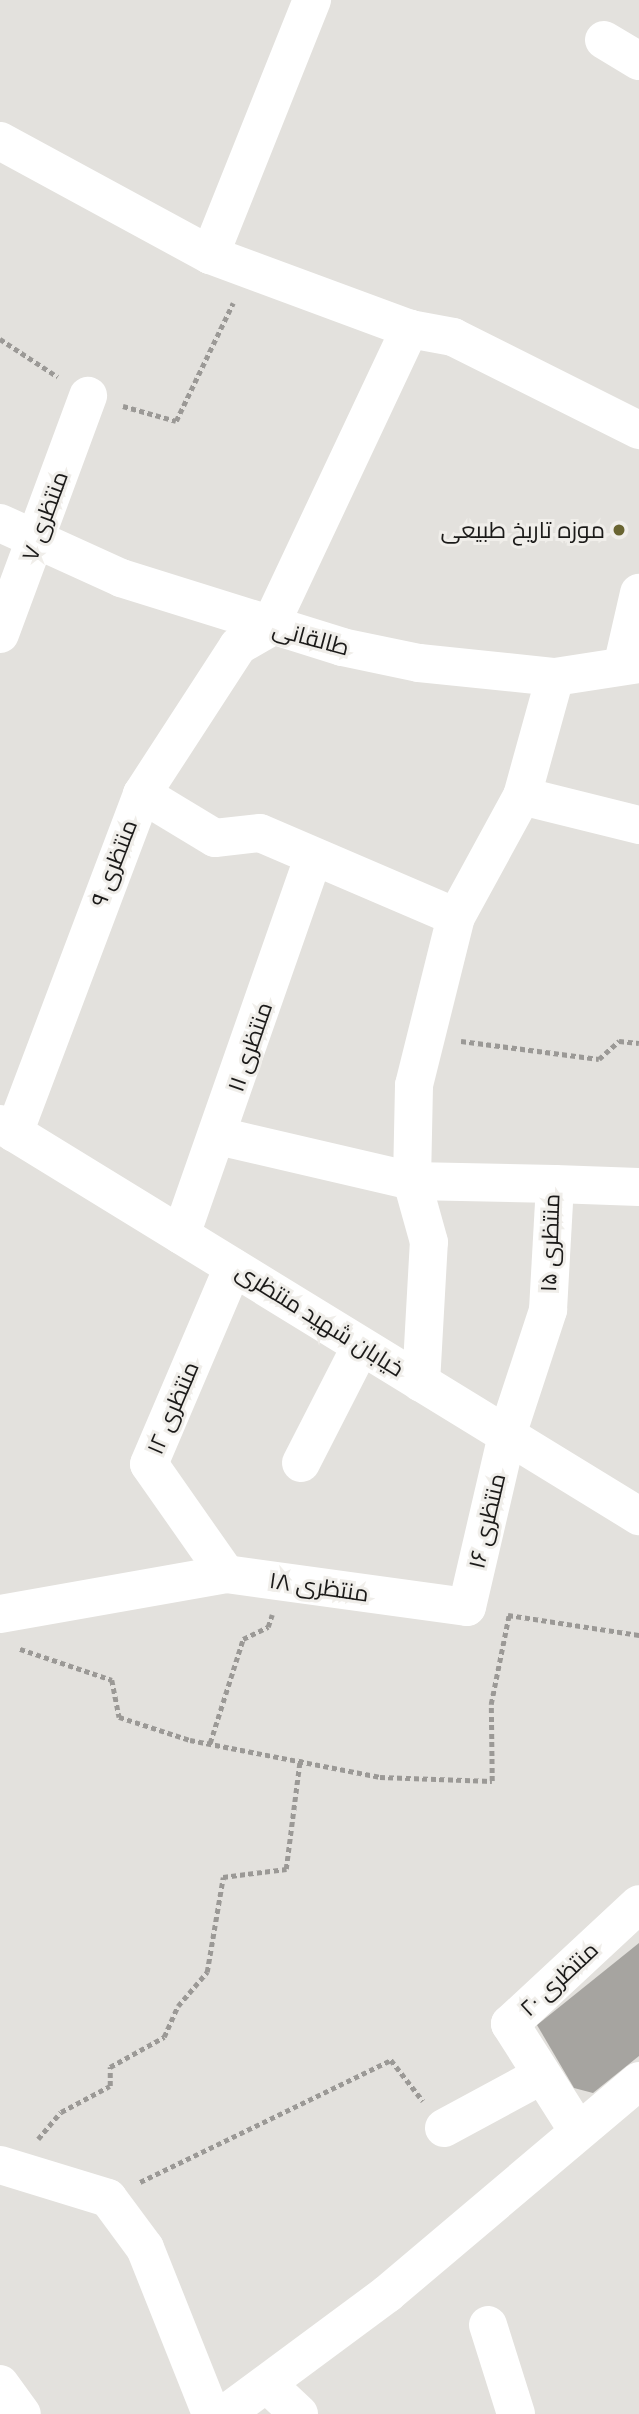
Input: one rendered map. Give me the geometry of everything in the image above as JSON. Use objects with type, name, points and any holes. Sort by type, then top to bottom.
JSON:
[{"type":"street","points":[[210,255],[312,0]]},
{"type":"street","points":[[604,40],[639,61]]},
{"type":"street","points":[[0,141],[210,255],[410,329],[453,337],[639,428]]},
{"type":"street","points":[[269,628],[410,329]]},
{"type":"street","name":"منتظری ۷","points":[[0,634],[36,543],[88,396]]},
{"type":"street","name":"طالقانی","points":[[0,523],[36,543],[269,628],[419,663],[555,677],[631,663]]},
{"type":"street","points":[[631,663],[639,593]]},
{"type":"street","name":"منتظری ۹","points":[[7,1128],[142,794],[238,646],[269,628]]},
{"type":"street","points":[[421,1383],[429,1242],[412,1181],[414,1085],[456,917],[522,796],[555,677]]},
{"type":"street","points":[[142,794],[215,838],[260,833],[313,858],[456,917]]},
{"type":"street","points":[[522,796],[639,825]]},
{"type":"street","name":"منتظری ۱۱","points":[[181,1235],[219,1136],[313,858]]},
{"type":"street","name":"خیابان شهید منتظری","points":[[7,1128],[639,1517]]},
{"type":"street","name":"منتظری ۱۵","points":[[219,1136],[412,1181],[555,1184],[548,1310],[507,1435]]},
{"type":"street","points":[[555,1184],[639,1187]]},
{"type":"street","name":"منتظری ۱۲","points":[[226,1574],[149,1464],[233,1267]]},
{"type":"street","points":[[301,1463],[361,1346]]},
{"type":"street","name":"منتظری ۱۶","points":[[467,1607],[507,1435]]},
{"type":"street","name":"منتظری ۱۸","points":[[6,1630],[226,1574],[467,1607]]},
{"type":"street","name":"منتظری ۲۰","points":[[578,2131],[510,2024],[639,1904]]},
{"type":"street","points":[[444,2128],[542,2075]]},
{"type":"street","points":[[225,2414],[269,2386],[387,2294],[639,2081]]},
{"type":"street","points":[[5,2168],[108,2198],[145,2248],[211,2414]]},
{"type":"street","points":[[488,2325],[516,2414]]},
{"type":"street","points":[[0,2384],[22,2414]]},
{"type":"street","points":[[269,2386],[299,2414]]},
{"type":"path","points":[[0,339],[88,396],[176,421],[249,270]]},
{"type":"path","points":[[426,1037],[599,1059],[619,1041],[639,1043]]},
{"type":"path","points":[[210,1743],[243,1639],[268,1627],[282,1582]]},
{"type":"path","points":[[467,1607],[639,1635]]},
{"type":"path","points":[[6,1630],[112,1680],[120,1717],[210,1743],[380,1777],[492,1780],[491,1704],[509,1615]]},
{"type":"path","points":[[5,2168],[61,2112],[110,2086],[110,2067],[164,2037],[178,2006],[207,1972],[223,1877],[286,1869],[300,1759]]},
{"type":"path","points":[[108,2198],[391,2060],[444,2128]]},
{"type":"building","points":[[639,1943],[639,2056],[593,2093],[574,2088],[537,2025]]},
{"type":"place","name":"موزه تاریخ طبیعی","points":[[619,530]]}]
